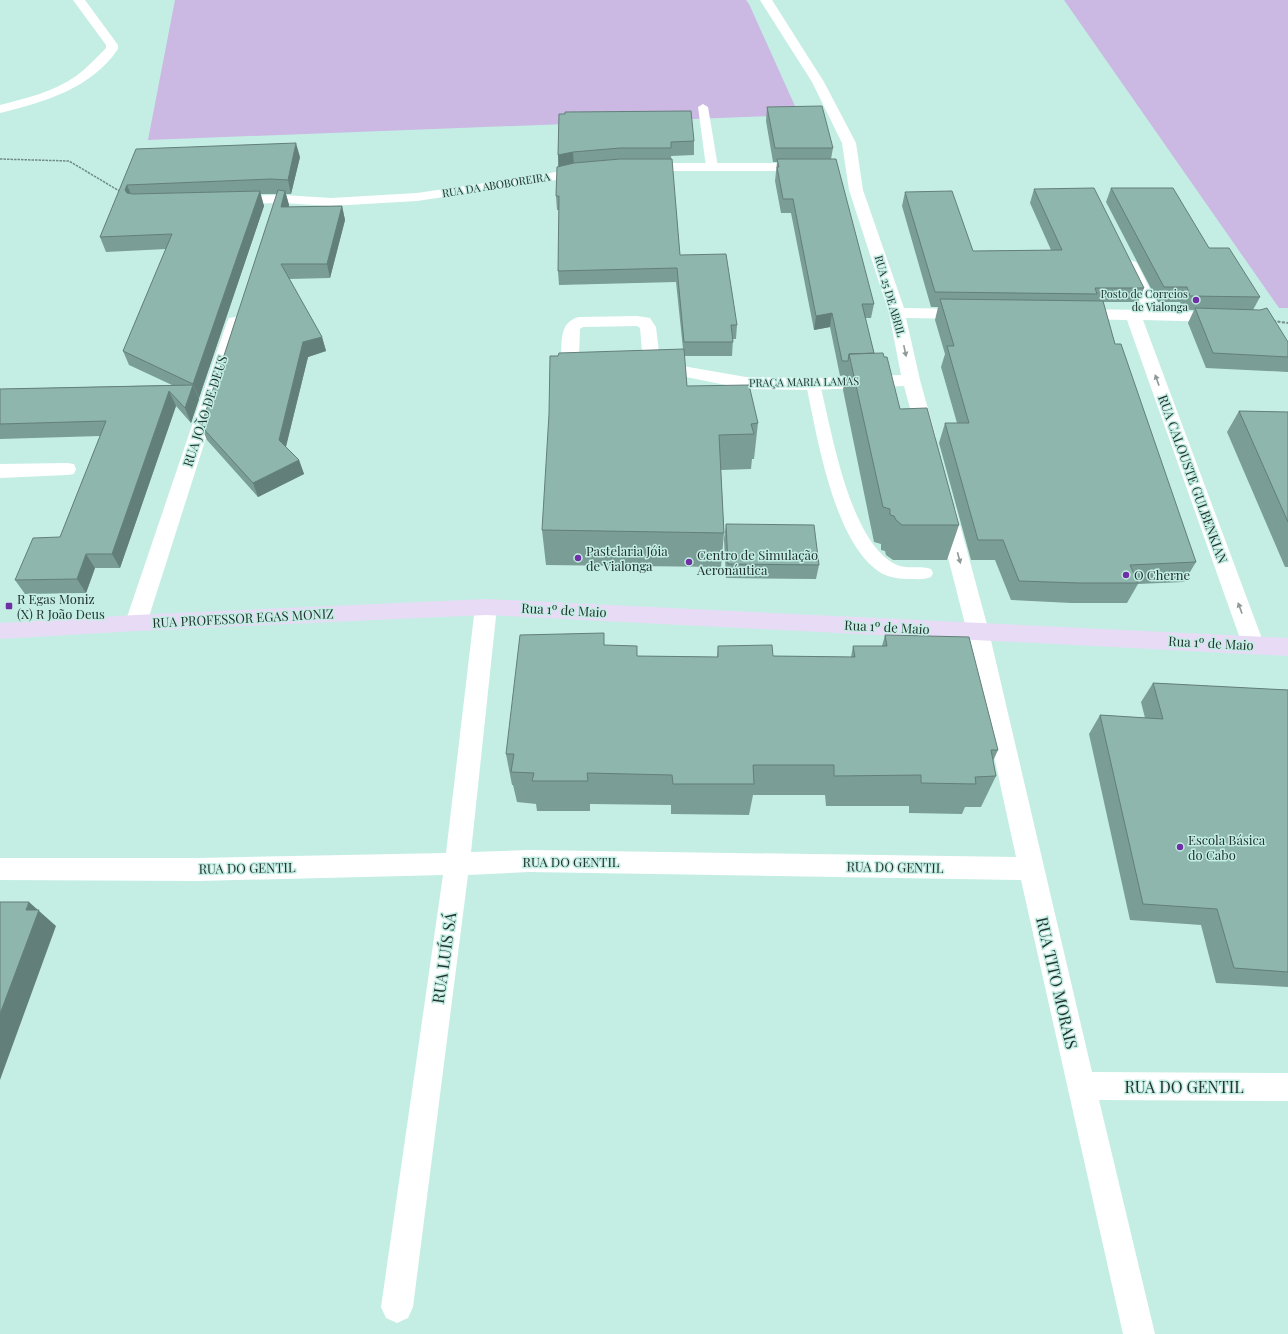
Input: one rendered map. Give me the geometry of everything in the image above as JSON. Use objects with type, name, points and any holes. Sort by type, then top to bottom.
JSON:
[{"type":"street","points":[[0,109],[36,100],[70,85],[88,73],[112,49],[112,45],[79,0]]},
{"type":"street","name":"RUA 25 DE ABRIL","points":[[766,0],[818,82],[849,144],[856,190],[897,313],[911,380],[932,456]]},
{"type":"street","points":[[628,167],[821,167]]},
{"type":"street","points":[[837,167],[852,168]]},
{"type":"street","name":"RUA DA ABOBOREIRA","points":[[215,201],[273,207],[417,197],[546,178],[574,171],[601,168]]},
{"type":"street","points":[[1124,254],[1155,315]]},
{"type":"street","name":"RUA JOÃO DE DEUS","points":[[136,623],[240,305]]},
{"type":"street","points":[[897,313],[984,314]]},
{"type":"street","points":[[1062,314],[1252,318]]},
{"type":"street","name":"RUA CALOUSTE GULBENKIAN","points":[[1133,315],[1254,644]]},
{"type":"street","name":"PRAÇA MARIA LAMAS","points":[[606,364],[582,365],[571,361],[572,327],[583,322],[644,322],[648,326],[644,363],[746,383],[813,384],[911,380]]},
{"type":"street","points":[[0,471],[67,468]]},
{"type":"street","points":[[942,494],[978,632]]},
{"type":"street","name":"RUA PROFESSOR EGAS MONIZ","points":[[0,631],[136,623],[486,607]]},
{"type":"street","name":"Rua 1º de Maio","points":[[486,607],[978,632],[1254,644],[1288,647]]},
{"type":"street","name":"RUA LUÍS SÁ","points":[[397,1307],[457,864],[486,607]]},
{"type":"street","name":"RUA TITO MORAIS","points":[[978,632],[1030,869],[1139,1334]]},
{"type":"street","name":"RUA DO GENTIL","points":[[0,869],[112,870],[457,864],[529,861],[1030,869]]},
{"type":"street","name":"RUA DO GENTIL","points":[[1081,1086],[1288,1087]]},
{"type":"lane","points":[[703,107],[712,167]]},
{"type":"lane","points":[[813,384],[836,476],[847,513],[864,546],[882,564],[890,569],[898,572],[925,573]]},
{"type":"path","points":[[0,159],[69,161],[126,195]]},
{"type":"path","points":[[1252,318],[1288,323]]},
{"type":"shaded area","points":[[175,0],[746,0],[799,115],[148,140]]},
{"type":"shaded area","points":[[1064,0],[1288,0],[1288,308],[1279,308]]},
{"type":"building","points":[[822,106],[833,148],[775,148],[767,107]]},
{"type":"building","points":[[691,111],[694,141],[671,142],[671,148],[620,148],[573,152],[558,155],[559,114],[565,114],[565,112]]},
{"type":"building","points":[[296,143],[288,180],[271,179],[127,185],[125,190],[127,193],[133,194],[260,191],[193,384],[123,351],[172,234],[100,237],[136,149]]},
{"type":"building","points":[[620,159],[672,159],[680,255],[726,254],[737,325],[731,325],[733,342],[684,342],[677,268],[558,271],[559,196],[556,196],[557,167],[574,163]]},
{"type":"building","points":[[777,159],[836,159],[874,304],[862,304],[874,353],[849,354],[848,361],[842,361],[832,313],[816,316],[793,199],[783,199]]},
{"type":"building","points":[[1094,188],[1144,288],[1095,288],[1097,294],[935,292],[905,192],[952,191],[973,251],[1062,250],[1034,189]]},
{"type":"building","points":[[1111,188],[1173,188],[1209,248],[1229,248],[1260,297],[1190,296],[1187,287],[1164,287]]},
{"type":"building","points":[[278,190],[285,191],[281,207],[342,206],[327,264],[281,264],[322,337],[303,342],[279,440],[299,460],[253,483],[201,426]]},
{"type":"building","points":[[940,299],[1103,301],[1115,344],[1121,344],[1196,562],[1130,565],[1138,583],[1019,581],[1003,540],[978,540],[945,423],[969,423],[947,346],[954,346]]},
{"type":"building","points":[[1195,308],[1260,310],[1267,308],[1288,342],[1288,357],[1213,353]]},
{"type":"building","points":[[684,349],[687,386],[749,385],[758,423],[751,424],[754,434],[719,435],[724,533],[542,530],[549,414],[550,356],[558,356],[559,353]]},
{"type":"building","points":[[883,353],[884,357],[887,357],[900,409],[927,408],[959,525],[902,525],[894,516],[890,515],[890,509],[883,507],[849,354]]},
{"type":"building","points":[[193,385],[185,408],[169,391],[112,554],[86,554],[77,579],[15,580],[33,538],[60,537],[106,421],[0,424],[0,389]]},
{"type":"building","points":[[1239,411],[1288,412],[1288,522]]},
{"type":"building","points":[[726,524],[814,525],[819,565],[728,564]]},
{"type":"building","points":[[604,633],[604,645],[637,646],[637,656],[718,657],[718,646],[772,645],[773,656],[855,657],[853,646],[887,646],[885,635],[969,637],[998,750],[991,750],[996,776],[975,777],[976,784],[921,783],[921,775],[834,776],[834,765],[753,765],[754,784],[673,784],[672,775],[587,773],[588,781],[532,781],[534,773],[511,772],[514,754],[506,754],[520,635]]},
{"type":"building","points":[[1153,683],[1288,690],[1288,972],[1234,968],[1217,909],[1143,904],[1100,715],[1163,719]]},
{"type":"building","points":[[0,902],[29,902],[26,910],[39,910],[0,1014]]},
{"type":"place","name":"Posto de Correios de Vialonga","points":[[1196,300]]},
{"type":"place","name":"Pastelaria Jóia de Vialonga","points":[[578,558]]},
{"type":"place","name":"Centro de Simulação Aeronáutica","points":[[689,562]]},
{"type":"place","name":"O Cherne","points":[[1126,575]]},
{"type":"place","name":"R Egas Moniz (X) R João Deus","points":[[9,606]]},
{"type":"place","name":"Escola Básica do Cabo","points":[[1180,847]]}]
